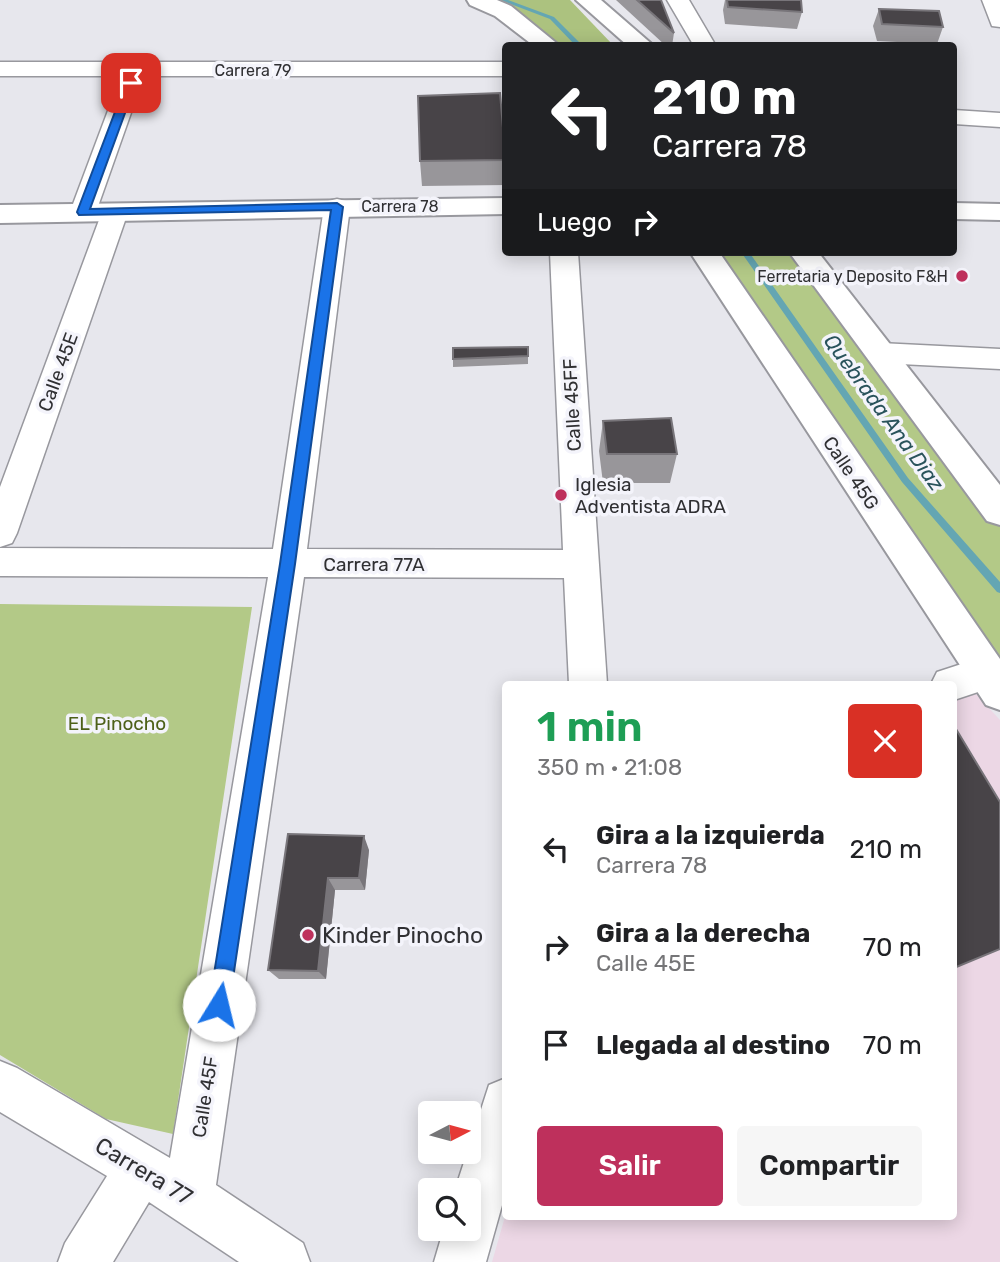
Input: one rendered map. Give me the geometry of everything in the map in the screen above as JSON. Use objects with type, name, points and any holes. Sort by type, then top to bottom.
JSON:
[{"type":"street","points":[[478,0],[503,12],[544,42]]},
{"type":"street","points":[[587,0],[638,42]]},
{"type":"street","points":[[678,0],[703,42]]},
{"type":"street","points":[[993,0],[1000,21]]},
{"type":"street","name":"Carrera 79","points":[[0,69],[502,69]]},
{"type":"street","points":[[83,212],[131,83],[131,70]]},
{"type":"street","points":[[957,117],[1000,120]]},
{"type":"street","name":"Carrera 78","points":[[0,214],[502,206]]},
{"type":"street","name":"Calle 45F","points":[[189,1197],[288,564],[337,207]]},
{"type":"street","points":[[957,211],[1000,212]]},
{"type":"street","name":"Calle 45E","points":[[0,533],[115,212]]},
{"type":"street","name":"Calle 45FF","points":[[564,256],[588,681]]},
{"type":"street","name":"Calle 45G","points":[[707,256],[993,683]]},
{"type":"street","points":[[806,256],[1000,511]]},
{"type":"street","points":[[880,353],[1000,359]]},
{"type":"street","name":"Carrera 77A","points":[[0,562],[580,564]]},
{"type":"street","points":[[957,684],[993,683]]},
{"type":"street","name":"Carrera 77","points":[[0,1085],[141,1167],[284,1262]]},
{"type":"street","points":[[460,1262],[502,1116]]},
{"type":"street","points":[[84,1262],[141,1167]]},
{"type":"shaded area","points":[[976,694],[1000,720],[1000,1262],[492,1262],[504,1220],[957,1220],[957,700]]},
{"type":"green space","points":[[493,0],[570,0],[610,42],[554,42]]},
{"type":"green space","points":[[716,256],[794,256],[1000,526],[1000,665]]},
{"type":"green space","name":"EL Pinocho","points":[[0,604],[252,607],[173,1134],[106,1119],[0,1055]]},
{"type":"building","points":[[637,0],[661,0],[674,33]]},
{"type":"building","points":[[727,0],[801,0],[802,12],[728,7]]},
{"type":"building","points":[[879,9],[939,11],[943,27],[882,24]]},
{"type":"building","points":[[500,93],[502,160],[420,161],[418,96]]},
{"type":"building","points":[[528,347],[528,356],[453,359],[453,348]]},
{"type":"building","points":[[671,418],[677,454],[607,454],[603,421]]},
{"type":"building","points":[[957,731],[1000,802],[1000,949],[957,967]]},
{"type":"building","name":"Kinder Pinocho","points":[[288,834],[364,836],[359,878],[328,878],[318,971],[268,970]]},
{"type":"waterway","name":"Quebrada Ana Diaz","points":[[503,0],[552,18],[576,42]]},
{"type":"waterway","name":"Quebrada Ana Diaz","points":[[748,256],[905,480],[1000,589]]},
{"type":"place","name":"Ferretaria y Deposito F&H","points":[[962,276]]},
{"type":"place","name":"Iglesia Adventista ADRA","points":[[561,495]]},
{"type":"place","name":"Kinder Pinocho","points":[[308,935]]},
{"type":"route","points":[[131,83],[83,212],[337,207],[288,564],[219,1005]]}]
